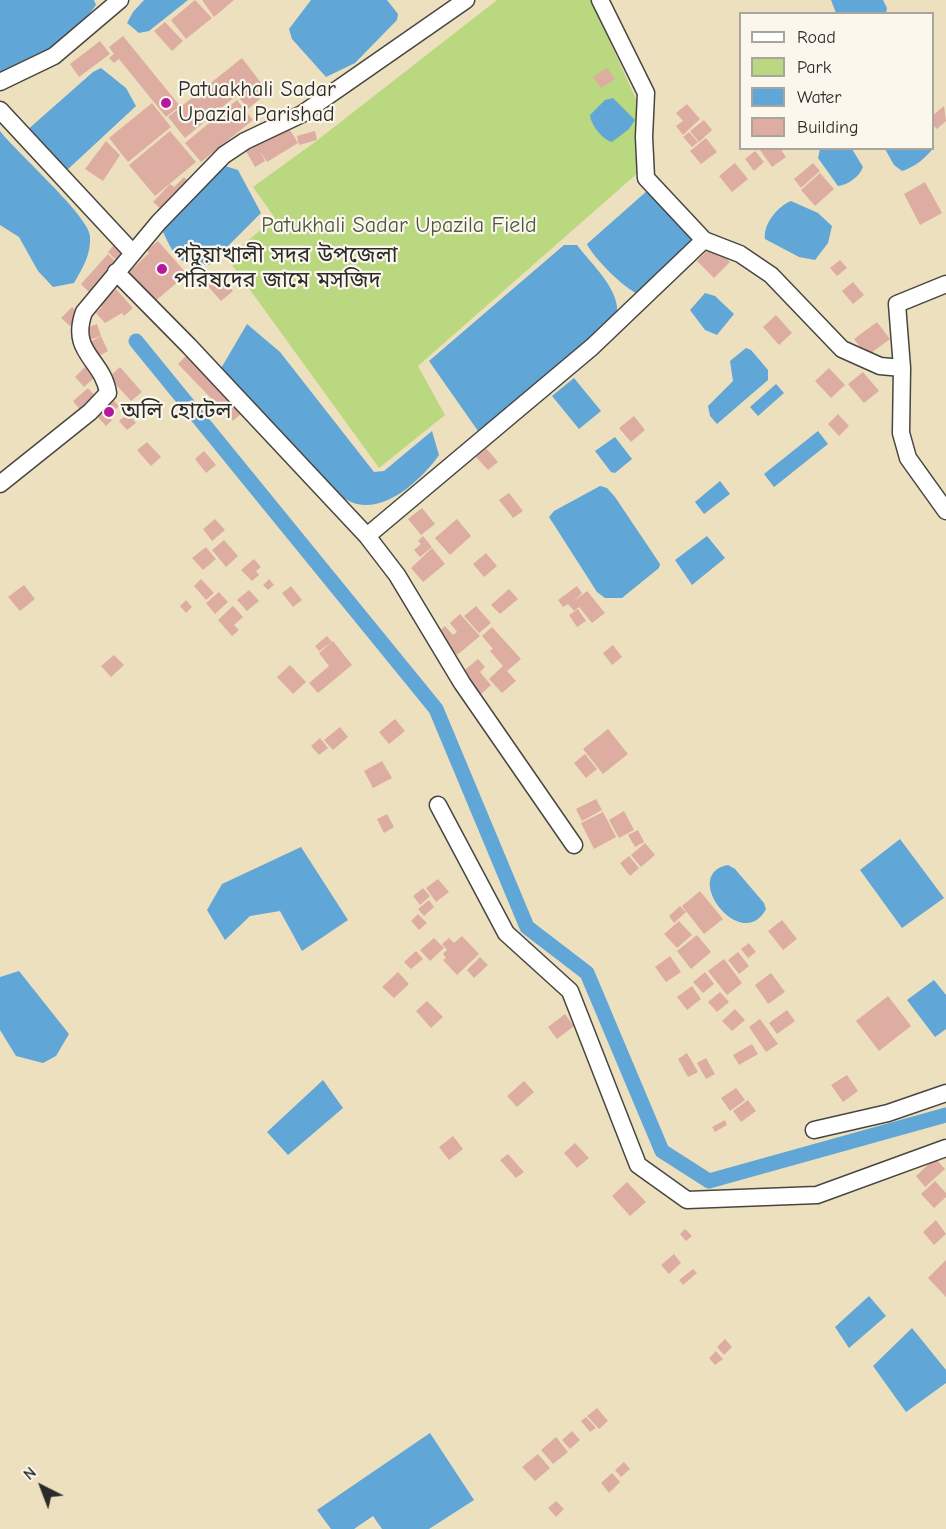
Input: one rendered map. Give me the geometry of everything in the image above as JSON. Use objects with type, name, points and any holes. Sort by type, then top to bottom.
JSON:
[{"type":"street","points":[[0,82],[54,56],[120,0]]},
{"type":"street","points":[[0,484],[90,412],[108,393],[108,387],[81,343],[79,325],[84,312],[132,252],[192,185],[224,155],[245,141],[302,114],[466,0]]},
{"type":"street","points":[[600,0],[646,93],[644,137],[646,178],[704,240],[740,254],[771,275],[819,327],[848,353],[880,366],[902,368]]},
{"type":"street","points":[[0,110],[132,252]]},
{"type":"street","points":[[367,536],[592,347],[704,240]]},
{"type":"street","points":[[116,272],[189,346],[367,536],[397,574],[462,683],[574,845]]},
{"type":"street","points":[[946,284],[897,304],[902,368],[902,433],[908,458],[946,511]]},
{"type":"street","points":[[438,805],[506,933],[570,991],[638,1165],[687,1200],[817,1195],[946,1148]]},
{"type":"street","points":[[814,1130],[888,1113],[946,1093]]},
{"type":"green space","name":"Patukhali Sadar Upazila Field","points":[[497,0],[591,0],[636,99],[640,171],[418,366],[445,415],[379,468],[227,258],[275,218],[253,187],[315,142]]},
{"type":"water","points":[[0,0],[94,0],[96,5],[75,31],[64,40],[42,54],[0,74]]},
{"type":"water","points":[[144,0],[188,0],[149,31],[139,33],[127,23]]},
{"type":"water","points":[[311,0],[387,0],[398,14],[397,20],[355,63],[326,77],[292,39],[289,29]]},
{"type":"water","points":[[831,0],[883,0],[887,8],[886,12],[836,12]]},
{"type":"water","points":[[101,68],[126,88],[136,106],[66,171],[25,132],[93,72]]},
{"type":"water","points":[[613,98],[635,120],[629,129],[612,142],[598,131],[590,115],[605,100]]},
{"type":"water","points":[[0,131],[78,214],[87,227],[90,236],[89,249],[86,261],[74,283],[53,287],[38,271],[19,237],[0,225]]},
{"type":"water","points":[[820,150],[853,150],[863,167],[850,182],[838,186],[818,158]]},
{"type":"water","points":[[886,150],[932,150],[920,162],[902,171],[894,165]]},
{"type":"water","points":[[225,166],[238,170],[261,213],[209,265],[184,262],[175,254],[163,232],[182,207]]},
{"type":"water","points":[[648,190],[693,239],[639,294],[626,287],[610,272],[587,244]]},
{"type":"water","points":[[791,201],[818,213],[832,226],[828,243],[815,260],[799,257],[765,239],[766,227],[772,216]]},
{"type":"water","points":[[564,245],[577,245],[604,278],[615,297],[617,316],[526,395],[478,431],[429,361]]},
{"type":"water","points":[[705,293],[715,296],[734,314],[717,335],[705,330],[690,310]]},
{"type":"water","points":[[247,324],[280,352],[374,472],[384,471],[432,431],[439,455],[414,483],[392,498],[369,505],[357,504],[343,497],[307,466],[220,370]]},
{"type":"water","points":[[746,348],[751,350],[768,370],[768,380],[717,424],[710,416],[708,406],[733,381],[730,361]]},
{"type":"water","points":[[574,378],[601,411],[579,429],[552,396]]},
{"type":"water","points":[[776,384],[784,393],[758,416],[750,407]]},
{"type":"water","points":[[818,431],[828,444],[774,487],[764,474]]},
{"type":"water","points":[[615,437],[632,459],[615,473],[611,472],[595,451]]},
{"type":"water","points":[[720,481],[730,494],[704,514],[695,502]]},
{"type":"water","points":[[600,486],[607,488],[615,497],[660,564],[659,568],[622,598],[605,598],[597,592],[549,517],[554,511]]},
{"type":"water","points":[[707,536],[725,558],[692,585],[675,560]]},
{"type":"water","points":[[900,839],[944,898],[902,928],[860,870]]},
{"type":"water","points":[[301,847],[348,920],[302,951],[280,911],[250,916],[225,940],[207,910],[222,884]]},
{"type":"water","points":[[728,865],[735,869],[764,903],[766,909],[755,921],[743,923],[731,918],[720,908],[712,895],[710,882],[715,871]]},
{"type":"water","points":[[19,971],[69,1034],[56,1056],[43,1063],[16,1056],[0,1030],[0,977]]},
{"type":"water","points":[[934,980],[946,995],[946,1029],[935,1037],[907,1000]]},
{"type":"water","points":[[323,1080],[343,1108],[288,1155],[267,1132]]},
{"type":"water","points":[[869,1296],[886,1316],[849,1348],[835,1327]]},
{"type":"water","points":[[912,1328],[946,1370],[946,1383],[906,1412],[873,1366]]},
{"type":"water","points":[[430,1433],[474,1500],[429,1529],[382,1529],[373,1516],[354,1529],[331,1529],[317,1510]]},
{"type":"building","points":[[195,0],[212,18],[186,39],[171,20]]},
{"type":"building","points":[[202,0],[234,0],[214,17]]},
{"type":"building","points":[[165,22],[183,41],[172,51],[154,31]]},
{"type":"building","points":[[123,36],[180,106],[166,117],[119,59],[114,63],[109,58],[114,54],[109,47]]},
{"type":"building","points":[[100,41],[110,54],[79,77],[70,64]]},
{"type":"building","points":[[242,58],[268,92],[248,109],[237,95],[185,138],[168,117]]},
{"type":"building","points":[[607,68],[615,79],[601,88],[593,77]]},
{"type":"building","points":[[237,100],[253,120],[201,162],[185,143]]},
{"type":"building","points":[[152,103],[171,127],[128,162],[109,138]]},
{"type":"building","points":[[687,104],[700,119],[683,135],[676,126],[683,121],[676,113]]},
{"type":"building","points":[[944,106],[946,121],[937,129],[934,126],[934,114]]},
{"type":"building","points":[[704,120],[712,130],[699,142],[690,131]]},
{"type":"building","points":[[289,128],[298,143],[267,162],[260,151],[265,161],[255,167],[246,151]]},
{"type":"building","points":[[170,131],[196,162],[155,196],[129,165]]},
{"type":"building","points":[[315,131],[317,140],[299,145],[297,136]]},
{"type":"building","points":[[689,132],[698,142],[692,147],[683,137]]},
{"type":"building","points":[[706,138],[717,152],[701,164],[690,151]]},
{"type":"building","points":[[106,141],[120,155],[103,181],[85,169]]},
{"type":"building","points":[[760,150],[781,150],[786,157],[772,167]]},
{"type":"building","points":[[755,151],[764,162],[754,171],[745,159]]},
{"type":"building","points":[[735,163],[748,179],[732,192],[719,176]]},
{"type":"building","points":[[813,163],[820,171],[801,188],[794,179]]},
{"type":"building","points":[[820,173],[834,189],[815,206],[801,190]]},
{"type":"building","points":[[184,177],[189,182],[163,211],[153,202],[170,184],[174,187]]},
{"type":"building","points":[[925,182],[942,213],[920,225],[904,194]]},
{"type":"building","name":"পটুয়াখালী সদর উপজেলা পরিষদের জামে মসজিদ","points":[[158,241],[187,274],[153,303],[128,273],[149,253],[147,250]]},
{"type":"building","points":[[115,244],[125,254],[118,262],[108,252]]},
{"type":"building","points":[[713,245],[730,262],[714,278],[697,261]]},
{"type":"building","points":[[108,254],[118,264],[90,293],[81,284]]},
{"type":"building","points":[[840,260],[847,268],[837,276],[830,268]]},
{"type":"building","points":[[217,273],[233,291],[221,301],[205,283]]},
{"type":"building","points":[[853,282],[864,295],[853,304],[842,291]]},
{"type":"building","points":[[116,289],[133,308],[124,316],[122,313],[105,323],[96,313],[102,307],[100,304]]},
{"type":"building","points":[[72,307],[80,315],[70,326],[61,318]]},
{"type":"building","points":[[776,315],[792,333],[779,345],[763,327]]},
{"type":"building","points":[[877,322],[890,339],[867,356],[854,339]]},
{"type":"building","points":[[97,324],[101,336],[89,340],[86,328]]},
{"type":"building","points":[[101,336],[108,351],[96,358],[88,343]]},
{"type":"building","points":[[189,353],[244,411],[233,421],[178,364]]},
{"type":"building","points":[[86,366],[95,377],[84,387],[75,377]]},
{"type":"building","points":[[120,367],[142,392],[131,401],[109,377]]},
{"type":"building","points":[[829,368],[845,385],[831,398],[815,381]]},
{"type":"building","points":[[863,372],[879,391],[864,403],[848,384]]},
{"type":"building","points":[[88,388],[97,398],[81,411],[73,401]]},
{"type":"building","points":[[112,399],[119,406],[108,416],[112,420],[106,426],[95,414]]},
{"type":"building","points":[[128,413],[136,423],[127,430],[119,421]]},
{"type":"building","points":[[838,414],[849,426],[839,436],[828,424]]},
{"type":"building","points":[[634,416],[645,430],[631,442],[619,428]]},
{"type":"building","points":[[147,442],[161,457],[151,466],[137,450]]},
{"type":"building","points":[[486,448],[498,462],[488,470],[476,457]]},
{"type":"building","points":[[204,451],[216,465],[206,473],[195,459]]},
{"type":"building","points":[[509,493],[523,511],[513,518],[499,500]]},
{"type":"building","points":[[422,508],[435,524],[421,535],[408,519]]},
{"type":"building","points":[[215,519],[225,530],[212,541],[203,529]]},
{"type":"building","points":[[457,519],[471,536],[450,555],[435,538]]},
{"type":"building","points":[[423,536],[432,547],[420,557],[414,550],[421,544],[418,541]]},
{"type":"building","points":[[224,540],[238,556],[226,567],[212,550]]},
{"type":"building","points":[[206,547],[216,559],[203,570],[192,558]]},
{"type":"building","points":[[432,548],[445,564],[423,582],[411,568]]},
{"type":"building","points":[[486,553],[497,566],[484,577],[473,564]]},
{"type":"building","points":[[254,559],[261,567],[256,571],[259,575],[252,581],[241,570]]},
{"type":"building","points":[[201,579],[214,593],[206,600],[194,586]]},
{"type":"building","points":[[269,579],[274,585],[268,590],[263,585]]},
{"type":"building","points":[[24,585],[35,599],[20,611],[8,597]]},
{"type":"building","points":[[291,586],[302,600],[293,607],[282,593]]},
{"type":"building","points":[[577,586],[582,593],[574,601],[587,591],[605,613],[592,623],[579,607],[574,611],[568,604],[563,607],[558,600]]},
{"type":"building","points":[[509,589],[518,599],[500,614],[491,605]]},
{"type":"building","points":[[249,590],[259,601],[247,611],[237,600]]},
{"type":"building","points":[[219,592],[228,602],[215,614],[206,603]]},
{"type":"building","points":[[186,600],[192,607],[186,613],[180,606]]},
{"type":"building","points":[[233,606],[243,617],[234,625],[239,630],[232,636],[218,620]]},
{"type":"building","points":[[476,606],[491,623],[479,633],[464,616]]},
{"type":"building","points":[[578,609],[586,621],[577,627],[569,615]]},
{"type":"building","points":[[460,614],[480,636],[457,655],[445,641],[434,636],[445,626],[453,635],[457,632],[450,623]]},
{"type":"building","points":[[492,627],[521,659],[507,671],[516,681],[502,693],[489,679],[503,666],[490,651],[493,649],[482,636]]},
{"type":"building","points":[[327,636],[332,642],[319,651],[315,646]]},
{"type":"building","points":[[333,641],[352,665],[318,693],[309,683],[329,666],[319,653]]},
{"type":"building","points":[[613,645],[622,657],[612,665],[603,653]]},
{"type":"building","points":[[114,655],[124,665],[111,677],[101,666]]},
{"type":"building","points":[[478,659],[485,667],[480,672],[491,685],[479,696],[460,674]]},
{"type":"building","points":[[290,665],[306,682],[293,694],[277,677]]},
{"type":"building","points":[[395,719],[405,731],[389,744],[379,732]]},
{"type":"building","points":[[340,727],[348,737],[333,750],[324,740]]},
{"type":"building","points":[[608,729],[628,754],[603,774],[583,749]]},
{"type":"building","points":[[320,738],[328,748],[319,755],[311,746]]},
{"type":"building","points":[[585,754],[597,769],[586,778],[574,763]]},
{"type":"building","points":[[382,761],[392,778],[373,788],[364,771]]},
{"type":"building","points":[[596,799],[602,810],[582,821],[576,809]]},
{"type":"building","points":[[624,811],[634,830],[619,838],[609,820]]},
{"type":"building","points":[[603,812],[616,837],[594,849],[581,823]]},
{"type":"building","points":[[387,814],[394,827],[384,833],[377,819]]},
{"type":"building","points":[[638,830],[644,842],[635,847],[628,835]]},
{"type":"building","points":[[645,843],[655,855],[641,867],[631,855]]},
{"type":"building","points":[[629,856],[639,868],[630,876],[620,863]]},
{"type":"building","points":[[438,879],[449,892],[436,902],[426,888]]},
{"type":"building","points":[[423,888],[430,896],[420,905],[413,896]]},
{"type":"building","points":[[700,891],[723,919],[704,934],[682,906]]},
{"type":"building","points":[[429,900],[434,907],[424,916],[418,909]]},
{"type":"building","points":[[680,906],[686,912],[674,923],[669,916]]},
{"type":"building","points":[[418,914],[427,923],[419,930],[411,921]]},
{"type":"building","points":[[782,920],[797,939],[783,950],[768,931]]},
{"type":"building","points":[[679,921],[692,935],[677,948],[664,934]]},
{"type":"building","points":[[697,935],[711,952],[691,969],[677,951]]},
{"type":"building","points":[[462,936],[479,954],[457,975],[443,960],[446,958],[443,954],[447,950],[442,944],[449,938],[454,943]]},
{"type":"building","points":[[434,938],[444,948],[430,961],[420,950]]},
{"type":"building","points":[[749,943],[756,952],[748,958],[741,949]]},
{"type":"building","points":[[416,951],[423,959],[411,969],[404,962]]},
{"type":"building","points":[[738,952],[749,966],[739,974],[728,960]]},
{"type":"building","points":[[670,956],[681,972],[666,982],[655,967]]},
{"type":"building","points":[[480,957],[488,965],[474,978],[467,970]]},
{"type":"building","points":[[724,959],[742,983],[727,995],[708,971]]},
{"type":"building","points":[[398,972],[409,984],[394,998],[382,987]]},
{"type":"building","points":[[705,972],[714,984],[703,993],[693,982]]},
{"type":"building","points":[[771,973],[785,992],[768,1004],[755,985]]},
{"type":"building","points":[[692,986],[701,999],[687,1010],[677,997]]},
{"type":"building","points":[[720,992],[729,1002],[717,1012],[708,1002]]},
{"type":"building","points":[[888,996],[911,1026],[879,1051],[856,1021]]},
{"type":"building","points":[[427,1001],[443,1017],[431,1028],[416,1011]]},
{"type":"building","points":[[735,1009],[745,1020],[732,1031],[722,1021]]},
{"type":"building","points":[[787,1010],[795,1021],[777,1034],[769,1023]]},
{"type":"building","points":[[565,1014],[574,1026],[557,1039],[548,1027]]},
{"type":"building","points":[[760,1019],[778,1044],[766,1052],[749,1027]]},
{"type":"building","points":[[752,1044],[758,1054],[739,1065],[733,1055]]},
{"type":"building","points":[[687,1053],[698,1072],[688,1077],[678,1059]]},
{"type":"building","points":[[706,1058],[715,1074],[706,1079],[697,1063]]},
{"type":"building","points":[[847,1075],[858,1091],[843,1102],[831,1085]]},
{"type":"building","points":[[524,1081],[534,1092],[517,1107],[507,1096]]},
{"type":"building","points":[[736,1088],[745,1100],[730,1111],[721,1098]]},
{"type":"building","points":[[748,1100],[756,1111],[741,1122],[733,1111]]},
{"type":"building","points":[[725,1120],[727,1125],[715,1132],[712,1127]]},
{"type":"building","points":[[453,1136],[463,1149],[449,1160],[439,1147]]},
{"type":"building","points":[[575,1143],[589,1158],[577,1168],[564,1153]]},
{"type":"building","points":[[508,1154],[524,1172],[516,1178],[500,1160]]},
{"type":"building","points":[[935,1158],[945,1169],[925,1187],[916,1176]]},
{"type":"building","points":[[935,1181],[946,1193],[946,1197],[934,1208],[921,1194]]},
{"type":"building","points":[[627,1182],[646,1202],[630,1216],[612,1196]]},
{"type":"building","points":[[936,1220],[946,1234],[934,1245],[923,1232]]},
{"type":"building","points":[[685,1229],[692,1236],[686,1241],[680,1234]]},
{"type":"building","points":[[674,1254],[681,1263],[669,1274],[661,1265]]},
{"type":"building","points":[[946,1260],[946,1297],[928,1278]]},
{"type":"building","points":[[693,1269],[697,1273],[683,1285],[679,1280]]},
{"type":"building","points":[[725,1339],[732,1347],[724,1355],[717,1347]]},
{"type":"building","points":[[716,1351],[723,1359],[715,1365],[709,1358]]},
{"type":"building","points":[[597,1408],[608,1421],[599,1429],[587,1416]]},
{"type":"building","points":[[586,1417],[596,1428],[590,1432],[581,1421]]},
{"type":"building","points":[[572,1431],[580,1440],[570,1449],[562,1440]]},
{"type":"building","points":[[556,1437],[568,1452],[553,1464],[541,1450]]},
{"type":"building","points":[[538,1454],[550,1468],[535,1481],[522,1467]]},
{"type":"building","points":[[624,1462],[630,1469],[621,1477],[615,1470]]},
{"type":"building","points":[[612,1473],[620,1482],[609,1493],[601,1483]]},
{"type":"building","points":[[556,1501],[564,1509],[556,1517],[548,1508]]},
{"type":"waterway","points":[[136,341],[436,709],[527,927],[587,973],[662,1151],[709,1181],[946,1115]]},
{"type":"place","name":"Patuakhali Sadar Upazial Parishad","points":[[166,103]]},
{"type":"place","name":"পটুয়াখালী সদর উপজেলা পরিষদের জামে মসজিদ","points":[[162,269]]},
{"type":"place","name":"অলি হোটেল","points":[[109,412]]}]
